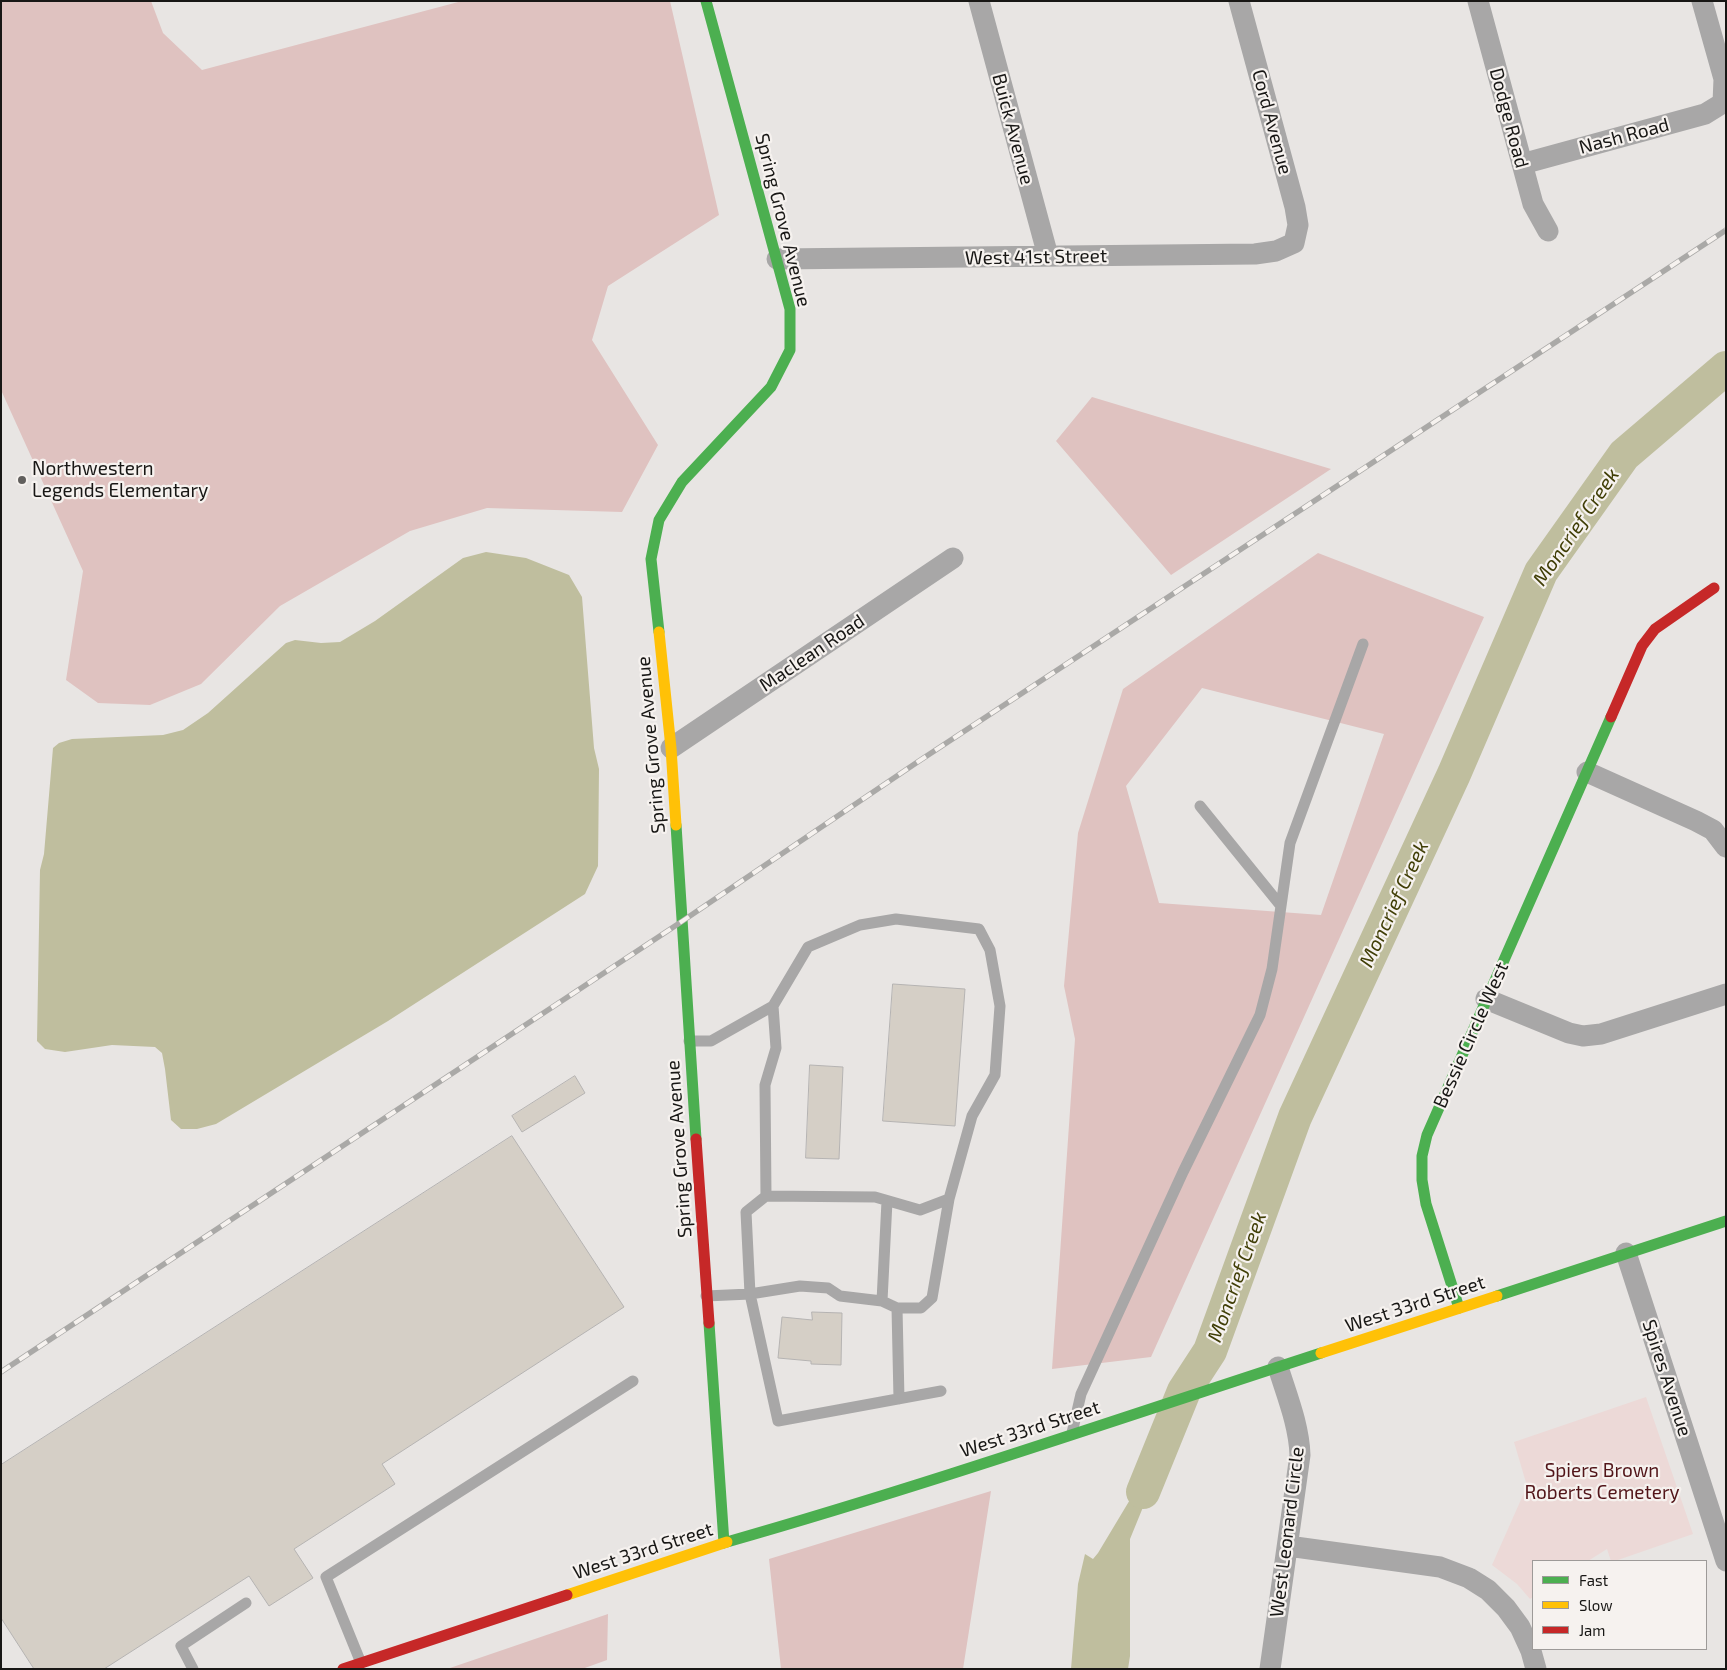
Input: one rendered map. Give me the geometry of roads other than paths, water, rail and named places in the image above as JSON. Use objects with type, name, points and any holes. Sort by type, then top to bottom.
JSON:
[{"type":"street","name":"Spring Grove Avenue","points":[[706,1],[790,309],[790,350],[771,387],[682,482],[659,520],[651,558],[670,748],[724,1543]]},
{"type":"street","name":"Buick Avenue","points":[[978,1],[1048,256]]},
{"type":"street","name":"Cord Avenue","points":[[1239,1],[1295,207],[1298,225],[1294,243]]},
{"type":"street","name":"Dodge Road","points":[[1478,1],[1533,204],[1548,231]]},
{"type":"street","name":"Nash Road","points":[[1522,164],[1705,114],[1723,103],[1724,79],[1702,1]]},
{"type":"street","name":"West 41st Street","points":[[777,259],[1255,254],[1276,251],[1294,243]]},
{"type":"street","name":"Maclean Road","points":[[670,748],[953,558]]},
{"type":"street","name":"Bessie Circle West","points":[[1459,1308],[1426,1204],[1422,1180],[1422,1156],[1427,1135],[1642,646],[1655,629],[1714,588]]},
{"type":"street","points":[[1587,772],[1713,830],[1726,847]]},
{"type":"street","points":[[1486,999],[1569,1034],[1583,1036],[1601,1034],[1726,994]]},
{"type":"street","name":"West 33rd Street","points":[[344,1669],[724,1543],[798,1522],[1278,1368],[1726,1221]]},
{"type":"street","name":"Spires Avenue","points":[[1626,1253],[1726,1561]]},
{"type":"street","name":"West Leonard Circle","points":[[1270,1669],[1300,1455],[1300,1440],[1296,1423],[1278,1368]]},
{"type":"street","points":[[1288,1546],[1440,1567],[1469,1578],[1488,1590],[1506,1608],[1520,1627],[1531,1651],[1536,1669]]},
{"type":"lane","points":[[1071,1434],[1081,1394],[1183,1172],[1260,1015],[1272,970],[1290,843],[1364,644]]},
{"type":"lane","points":[[1200,806],[1281,906]]},
{"type":"lane","points":[[689,1041],[710,1041],[773,1006],[808,947],[860,925],[896,919],[979,929],[990,950],[1000,1006],[995,1075],[972,1116],[949,1199],[932,1298],[922,1308],[897,1308],[882,1301],[840,1296],[828,1288],[800,1286],[750,1294],[706,1296]]},
{"type":"lane","points":[[766,1196],[765,1085],[776,1048],[773,1006]]},
{"type":"lane","points":[[941,1391],[778,1421],[750,1294],[746,1212],[766,1196],[875,1197],[920,1210],[949,1199]]},
{"type":"lane","points":[[882,1301],[887,1201]]},
{"type":"lane","points":[[897,1308],[899,1399]]},
{"type":"lane","points":[[361,1662],[326,1577],[633,1381]]},
{"type":"lane","points":[[193,1669],[181,1646],[246,1603]]},
{"type":"waterway","name":"Moncrief Creek","points":[[1143,1492],[1184,1391],[1210,1351],[1295,1117],[1454,774],[1541,572],[1624,455],[1726,368]]},
{"type":"railway","points":[[1,1372],[681,922],[919,761],[1726,230]]},
{"type":"place","name":"Northwestern Legends Elementary","points":[[22,480]]},
{"type":"park label","name":"Spiers Brown Roberts Cemetery","points":[[1602,1482]]}]
